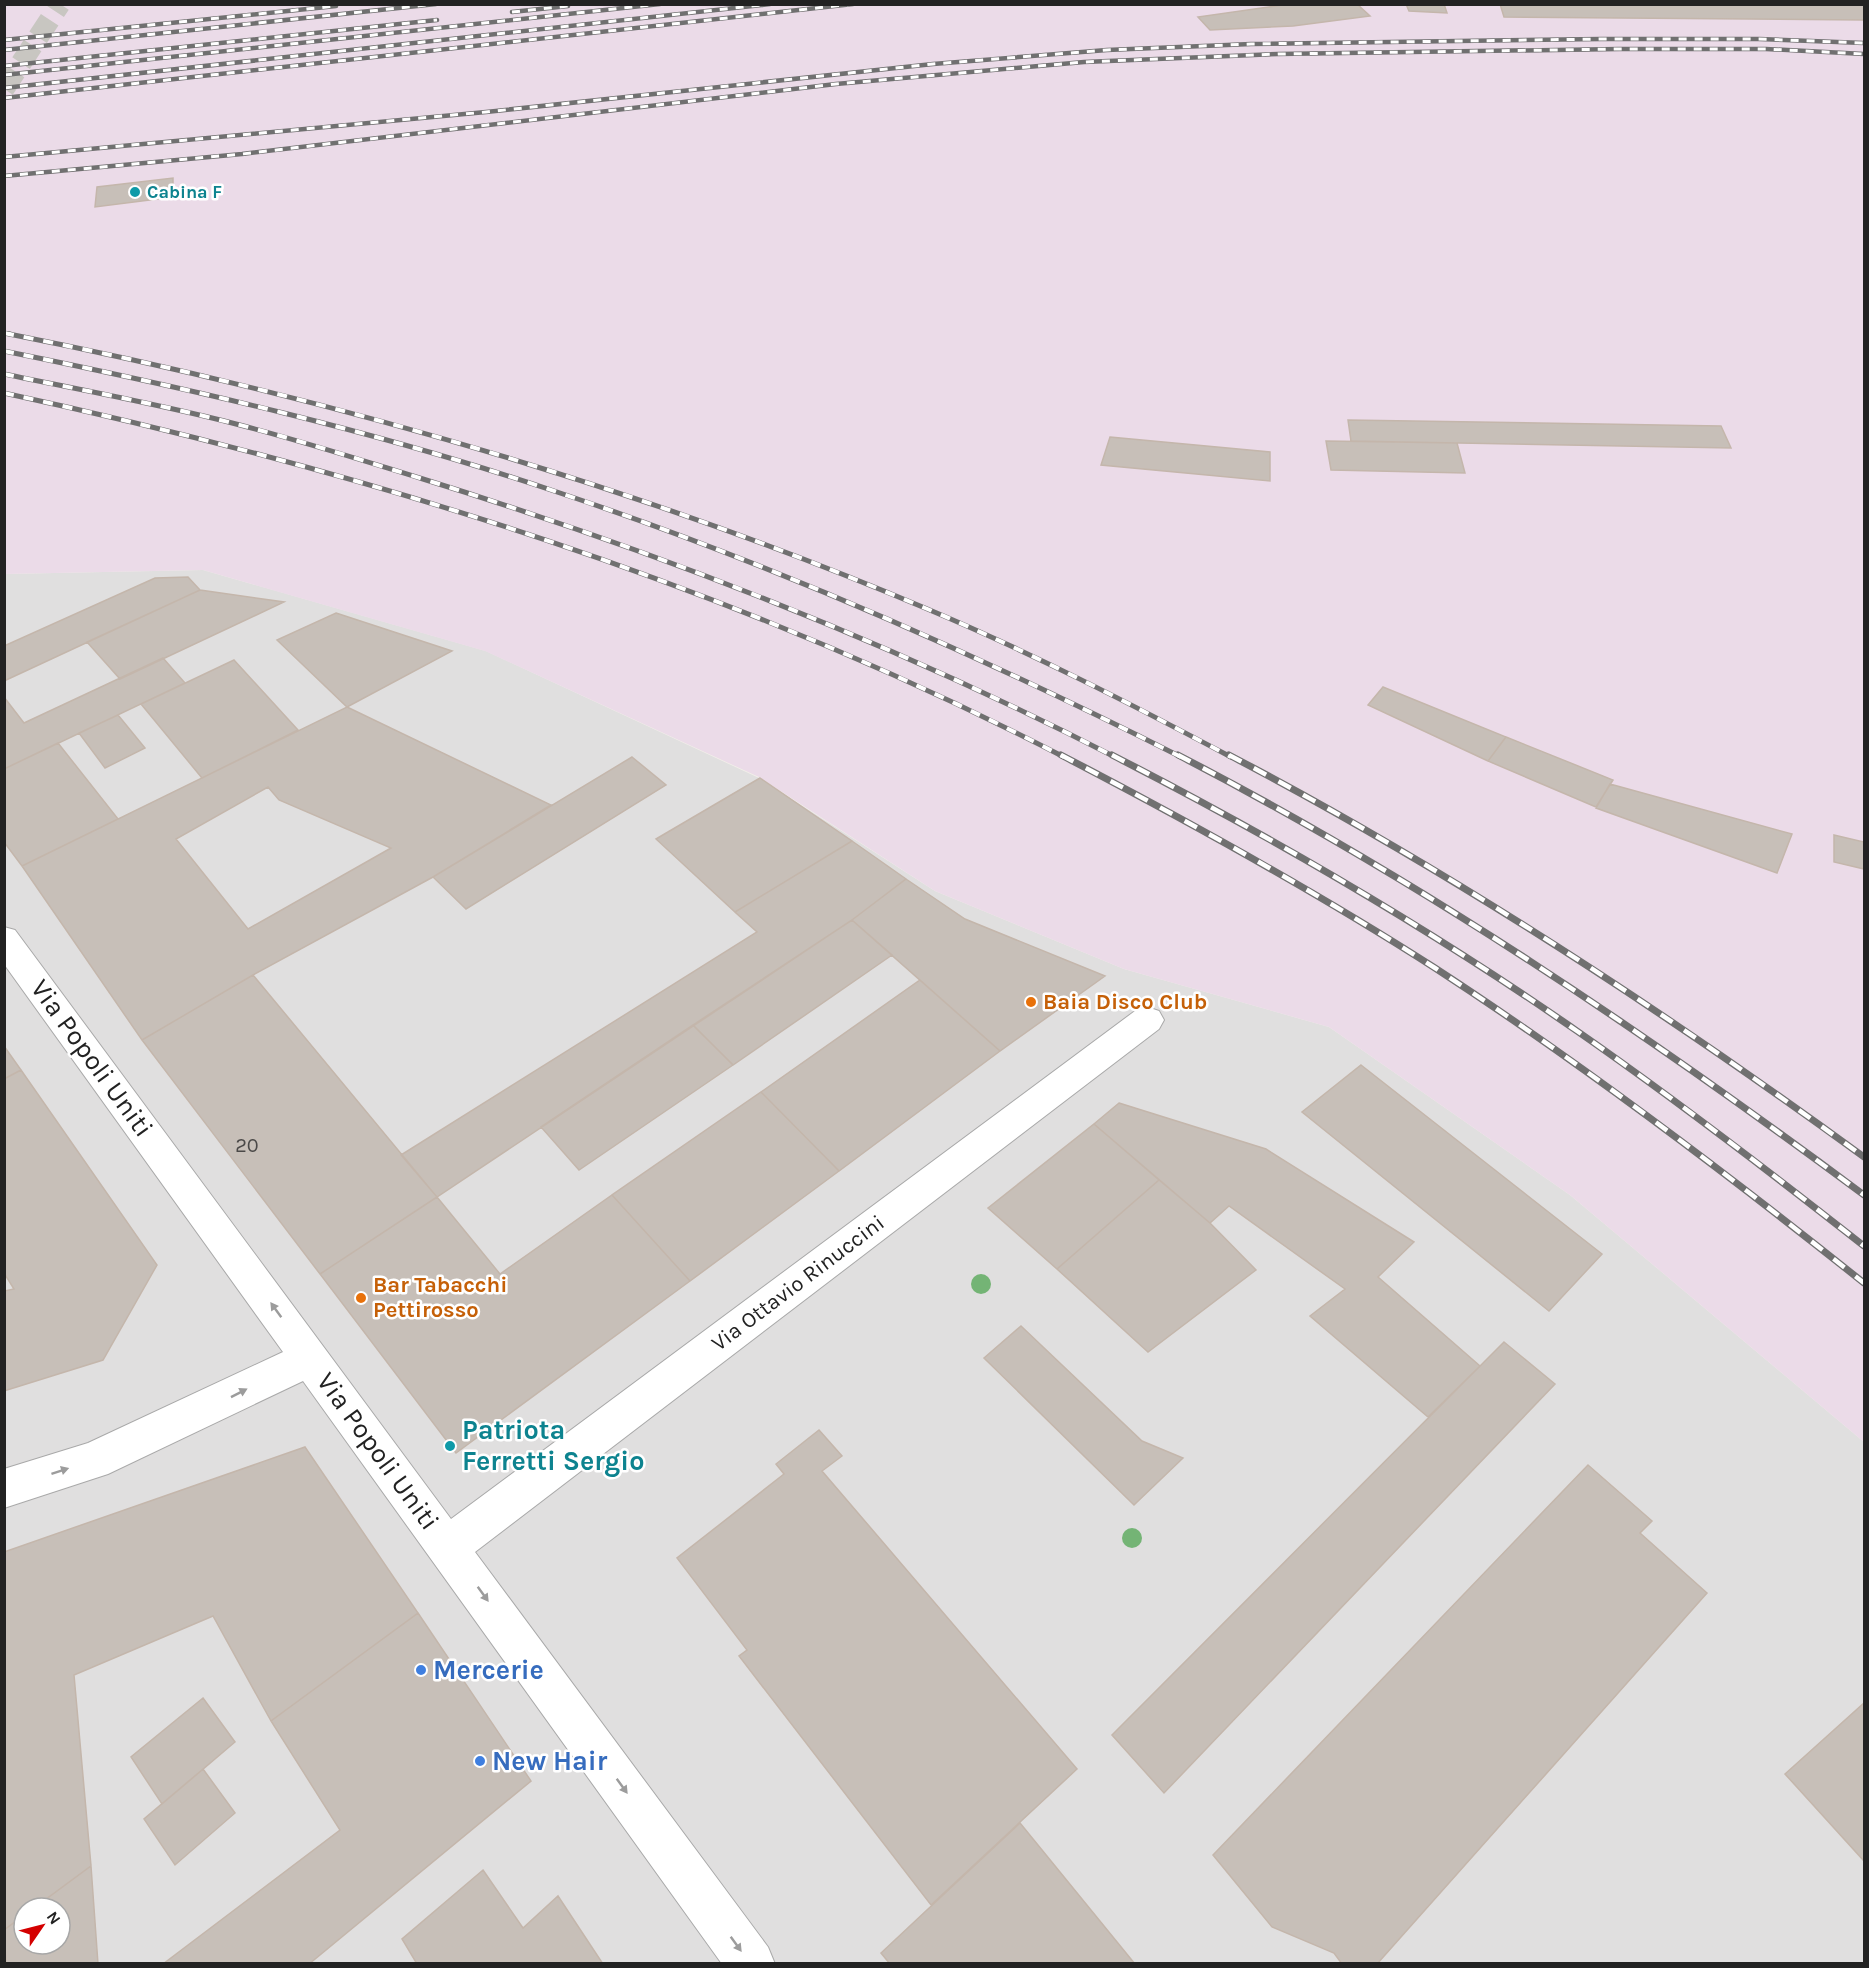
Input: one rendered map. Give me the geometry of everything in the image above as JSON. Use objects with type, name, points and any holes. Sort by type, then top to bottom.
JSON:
[{"type":"street","name":"Via Popoli Uniti","points":[[4,939],[750,1964]]},
{"type":"street","name":"Via Ottavio Rinuccini","points":[[448,1547],[1147,1020]]},
{"type":"street","points":[[4,1489],[94,1460],[310,1358]]},
{"type":"shaded area","points":[[4,5],[1864,5],[1864,1442],[1570,1195],[1329,1027],[1124,969],[935,891],[759,777],[485,651],[203,570],[5,574]]},
{"type":"shaded area","points":[[203,570],[486,651],[759,778],[935,891],[1124,969],[1329,1027],[1570,1195],[1864,1442],[1864,1963],[5,1963],[4,574]]},
{"type":"building","points":[[1290,4],[1357,4],[1370,16],[1293,26],[1210,30],[1198,17]]},
{"type":"building","points":[[1406,4],[1444,4],[1447,13],[1409,11]]},
{"type":"building","points":[[1500,4],[1864,4],[1864,20],[1504,17]]},
{"type":"building","name":"Cabina F","points":[[173,178],[173,197],[95,207],[97,187]]},
{"type":"building","points":[[1348,420],[1721,426],[1731,448],[1351,441]]},
{"type":"building","points":[[1110,437],[1270,452],[1270,481],[1101,465]]},
{"type":"building","points":[[1326,441],[1457,443],[1465,473],[1331,470]]},
{"type":"building","points":[[188,577],[200,590],[4,681],[4,646],[155,578]]},
{"type":"building","points":[[200,590],[284,602],[120,679],[87,642]]},
{"type":"building","points":[[336,613],[452,651],[347,707],[277,640]]},
{"type":"building","points":[[163,658],[185,683],[4,769],[4,697],[24,723]]},
{"type":"building","points":[[234,660],[298,730],[202,778],[141,704]]},
{"type":"building","points":[[1383,687],[1506,737],[1488,761],[1368,705]]},
{"type":"building","points":[[347,707],[551,805],[433,877],[253,975],[142,1040],[22,866]],"holes":[[[268,787],[279,800],[391,848],[248,929],[176,839]]]},
{"type":"building","points":[[118,715],[145,748],[105,768],[79,733]]},
{"type":"building","points":[[1506,737],[1613,780],[1596,807],[1488,761]]},
{"type":"building","points":[[58,743],[118,819],[22,866],[4,842],[4,769]]},
{"type":"building","points":[[632,757],[666,785],[466,909],[433,877]]},
{"type":"building","points":[[760,778],[852,841],[735,912],[656,839]]},
{"type":"building","points":[[1610,784],[1792,834],[1777,873],[1596,808]]},
{"type":"building","points":[[1834,835],[1864,842],[1864,869],[1834,862]]},
{"type":"building","points":[[852,841],[906,879],[852,920],[437,1197],[401,1155],[757,932],[735,912]]},
{"type":"building","points":[[906,879],[965,919],[1105,976],[1000,1051],[852,920]]},
{"type":"building","points":[[852,920],[892,955],[733,1065],[693,1025]]},
{"type":"building","points":[[253,975],[437,1197],[320,1274],[142,1040]]},
{"type":"building","points":[[920,980],[1000,1051],[839,1171],[761,1092]]},
{"type":"building","points":[[693,1025],[733,1065],[579,1170],[541,1127]]},
{"type":"building","points":[[4,1046],[21,1070],[4,1079]]},
{"type":"building","points":[[1361,1065],[1602,1254],[1549,1311],[1302,1112]]},
{"type":"building","points":[[21,1070],[157,1265],[103,1360],[4,1391],[4,1291],[14,1289],[4,1273],[4,1079]]},
{"type":"building","points":[[761,1092],[839,1171],[690,1281],[612,1195]]},
{"type":"building","points":[[1119,1103],[1266,1149],[1414,1242],[1378,1277],[1480,1366],[1428,1417],[1310,1316],[1345,1289],[1229,1206],[1210,1223],[1094,1124]]},
{"type":"building","points":[[1094,1124],[1159,1180],[1057,1269],[988,1208]]},
{"type":"building","points":[[1159,1180],[1210,1223],[1256,1270],[1148,1352],[1057,1269]]},
{"type":"building","points":[[612,1195],[690,1281],[456,1453],[320,1274],[437,1197],[500,1274]]},
{"type":"building","points":[[1021,1326],[1142,1441],[1183,1458],[1134,1505],[984,1358]]},
{"type":"building","points":[[1504,1342],[1555,1384],[1164,1793],[1112,1735]]},
{"type":"building","points":[[819,1430],[842,1456],[822,1471],[1077,1769],[931,1905],[739,1656],[747,1650],[677,1558],[784,1474],[776,1464]]},
{"type":"building","points":[[305,1447],[418,1613],[271,1721],[213,1616],[74,1675],[91,1866],[50,1896],[12,1896],[12,1924],[4,1930],[4,1552]]},
{"type":"building","points":[[1588,1465],[1652,1521],[1640,1533],[1707,1593],[1377,1964],[1342,1964],[1334,1953],[1272,1927],[1213,1855]]},
{"type":"building","points":[[418,1613],[531,1781],[309,1964],[163,1964],[340,1830],[271,1721]]},
{"type":"building","points":[[203,1698],[235,1742],[162,1804],[131,1757]]},
{"type":"building","points":[[1864,1703],[1864,1861],[1785,1774]]},
{"type":"building","points":[[203,1769],[235,1813],[175,1865],[144,1819]]},
{"type":"building","points":[[1020,1823],[1135,1964],[890,1964],[881,1953]]},
{"type":"building","points":[[91,1866],[98,1964],[6,1964],[4,1930],[12,1924],[12,1956],[72,1956],[72,1896],[50,1896]]},
{"type":"building","points":[[483,1870],[523,1928],[558,1896],[603,1964],[417,1964],[402,1939]]},
{"type":"tunnel","points":[[4,89],[60,4]]},
{"type":"railway","points":[[4,50],[436,4]]},
{"type":"railway","points":[[4,75],[660,4]]},
{"type":"railway","points":[[4,88],[770,4]]},
{"type":"railway","points":[[4,98],[853,4]]},
{"type":"railway","points":[[4,40],[336,6]]},
{"type":"railway","points":[[512,12],[568,6]]},
{"type":"railway","points":[[4,66],[437,20]]},
{"type":"railway","points":[[4,157],[486,112],[933,64],[1107,50],[1251,44],[1601,39],[1759,39],[1864,43]]},
{"type":"railway","points":[[4,176],[242,154],[836,84],[1084,62],[1278,54],[1619,49],[1766,49],[1864,54]]},
{"type":"railway","points":[[11,334],[4,333],[122,357],[356,414],[587,482],[701,521],[813,563],[1003,642],[1231,757]]},
{"type":"railway","points":[[4,351],[286,414],[425,451],[563,494],[721,551],[876,614],[1030,683],[1181,757]]},
{"type":"railway","points":[[4,374],[260,430],[423,479],[601,538],[688,569],[862,638],[1031,715],[1115,757]]},
{"type":"railway","points":[[4,393],[141,424],[277,459],[546,540],[679,587],[809,639],[938,695],[1064,757]]},
{"type":"railway","points":[[1061,755],[1251,857],[1435,968],[1600,1081],[1864,1283]]},
{"type":"railway","points":[[1112,755],[1231,818],[1349,885],[1521,993],[1686,1109],[1864,1246]]},
{"type":"railway","points":[[1178,755],[1357,854],[1530,961],[1699,1075],[1864,1195]]},
{"type":"railway","points":[[1229,755],[1393,846],[1554,944],[1710,1048],[1864,1157]]},
{"type":"place","name":"Cabina F","points":[[135,192]]},
{"type":"place","name":"Baia Disco Club","points":[[1031,1002]]},
{"type":"place","name":"Bar Tabacchi Pettirosso","points":[[361,1298]]},
{"type":"place","name":"Patriota Ferretti Sergio","points":[[450,1446]]},
{"type":"place","name":"Mercerie","points":[[421,1670]]},
{"type":"place","name":"New Hair","points":[[480,1761]]}]
